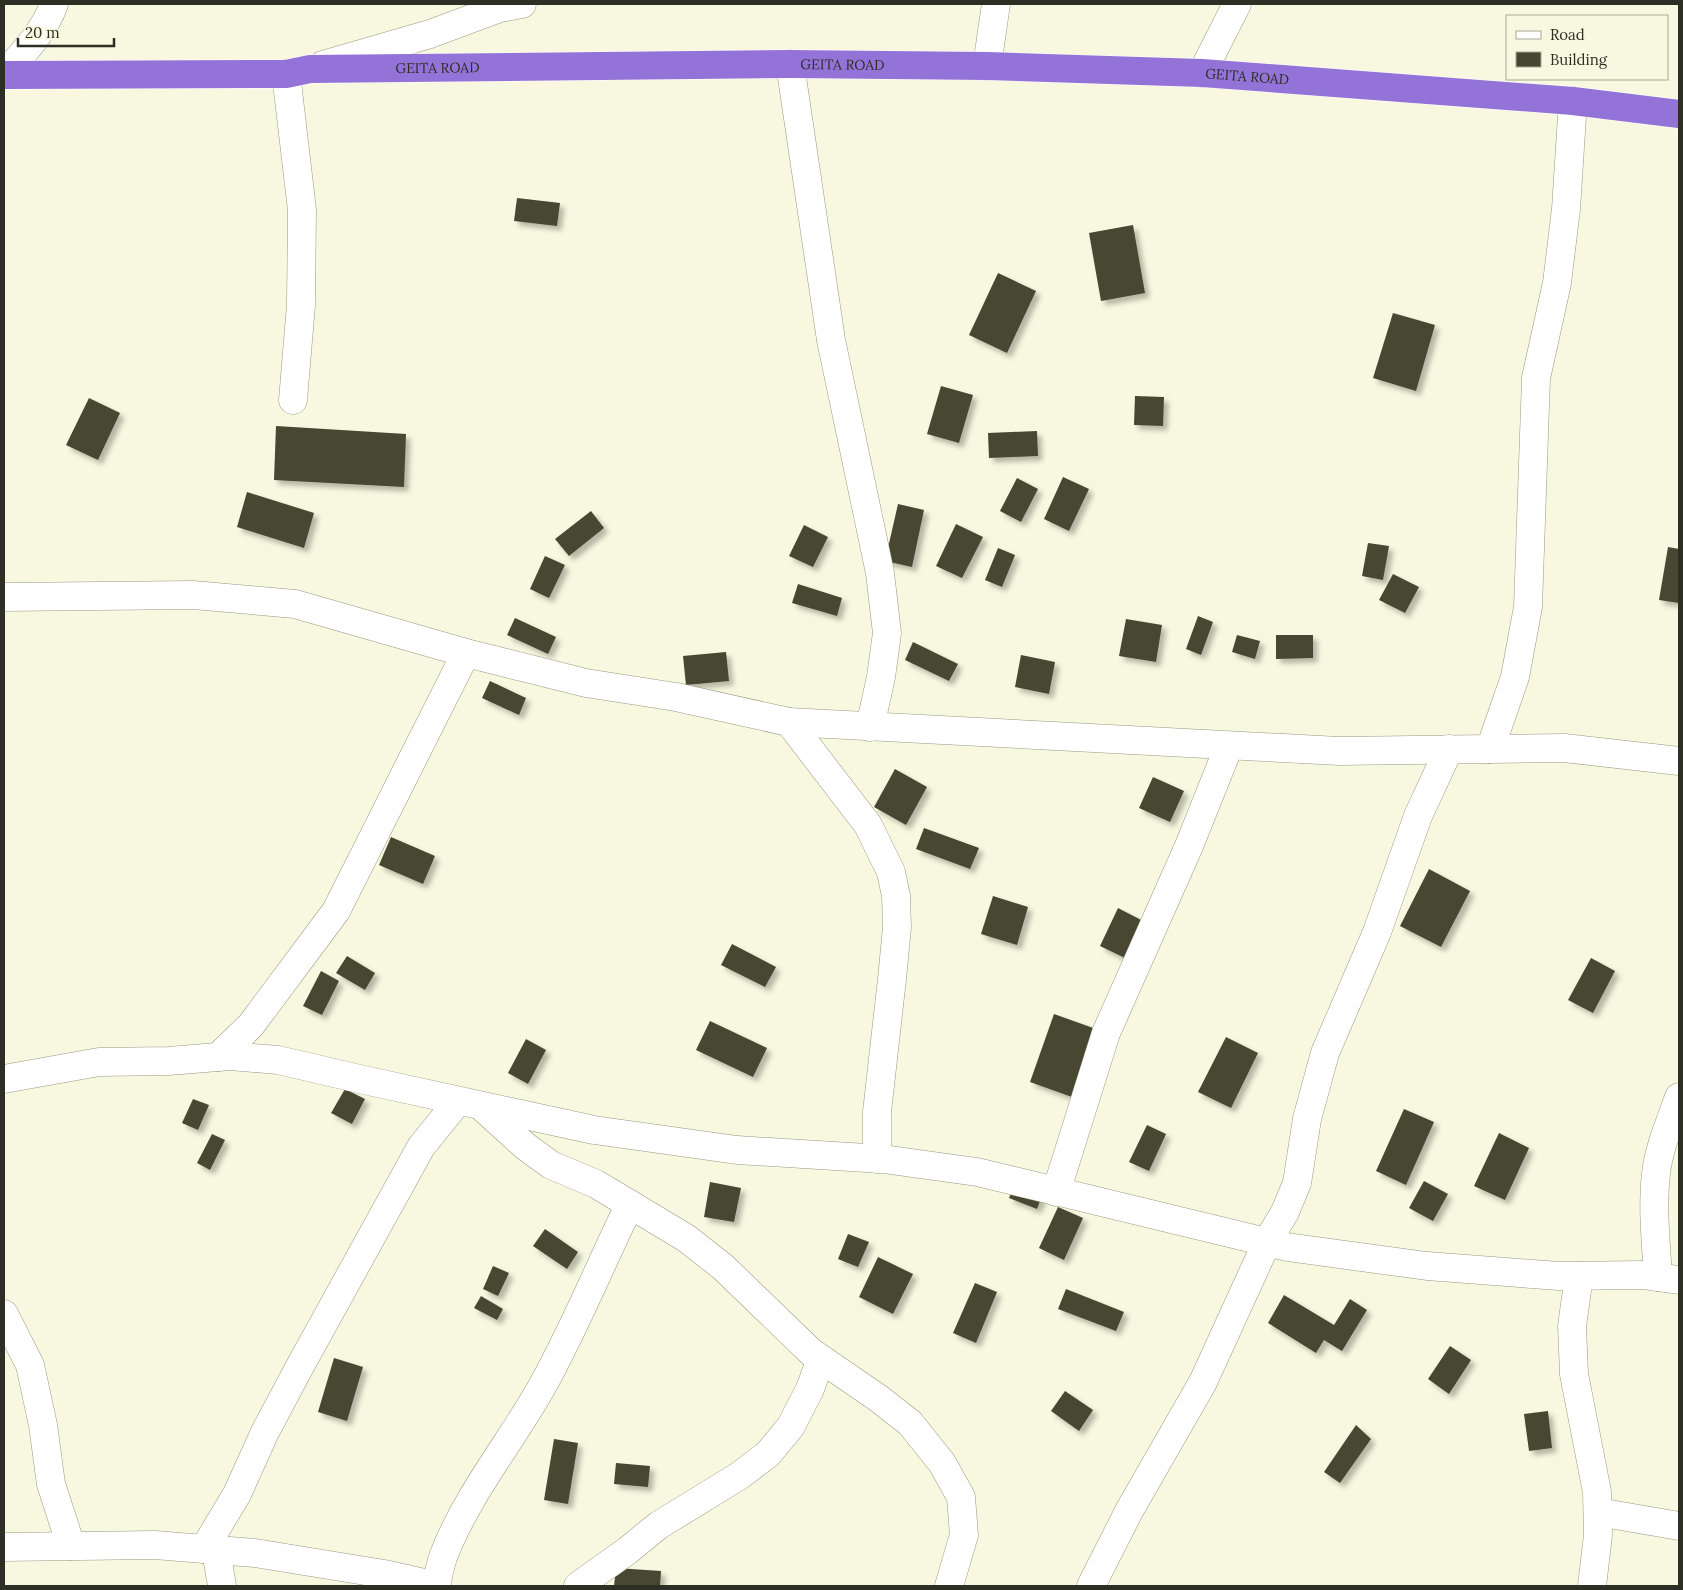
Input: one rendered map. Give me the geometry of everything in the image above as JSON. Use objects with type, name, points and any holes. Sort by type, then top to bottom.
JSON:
[{"type":"highway","name":"GEITA ROAD","points":[[4,74],[298,72],[790,64],[987,66],[1202,73],[1574,101],[1679,114]]},
{"type":"street","points":[[4,74],[22,54],[50,15],[54,4]]},
{"type":"street","points":[[293,400],[301,305],[302,210],[298,72],[430,34],[500,8],[522,4]]},
{"type":"street","points":[[987,66],[996,4]]},
{"type":"street","points":[[1202,73],[1237,4]]},
{"type":"street","points":[[790,64],[831,340],[880,573],[887,633],[870,727]]},
{"type":"street","points":[[1490,749],[1515,677],[1528,607],[1536,378],[1557,283],[1566,209],[1574,101]]},
{"type":"street","points":[[4,597],[193,595],[295,604],[466,653],[586,683],[676,697],[789,722],[1339,751],[1564,748],[1679,761]]},
{"type":"street","points":[[218,1057],[251,1025],[336,911],[466,653]]},
{"type":"street","points":[[789,722],[868,825],[891,872],[896,896],[897,927],[877,1112],[877,1159]]},
{"type":"street","points":[[1056,1192],[1106,1033],[1189,846],[1229,746]]},
{"type":"street","points":[[1091,1586],[1130,1511],[1203,1382],[1267,1242],[1285,1212],[1298,1183],[1307,1119],[1326,1053],[1377,932],[1418,816],[1449,749]]},
{"type":"street","points":[[4,1079],[99,1062],[168,1061],[230,1056],[278,1060],[594,1130],[737,1150],[877,1159],[977,1172],[1286,1247],[1426,1266],[1559,1276],[1642,1275],[1669,1279],[1654,1217],[1656,1172],[1667,1129],[1679,1097]]},
{"type":"street","points":[[469,1103],[551,1165],[596,1184],[686,1238],[723,1267],[811,1352],[878,1398],[910,1423],[942,1463],[961,1497],[964,1535],[949,1586]]},
{"type":"street","points":[[222,1586],[210,1549],[265,1432],[421,1147],[469,1103]]},
{"type":"street","points":[[4,1546],[155,1545],[254,1553],[384,1574],[405,1583],[436,1586],[443,1558],[462,1516],[544,1384],[576,1321],[605,1254],[630,1204]]},
{"type":"street","points":[[1579,1276],[1572,1326],[1574,1374],[1597,1492],[1598,1535],[1592,1586]]},
{"type":"street","points":[[4,1314],[30,1365],[43,1425],[51,1484],[71,1546]]},
{"type":"street","points":[[578,1586],[659,1525],[739,1476],[768,1454],[792,1426],[810,1389],[821,1359]]},
{"type":"street","points":[[1598,1512],[1679,1526]]},
{"type":"building","points":[[517,198],[560,203],[557,226],[514,221]]},
{"type":"building","points":[[1133,225],[1145,293],[1101,301],[1089,233]]},
{"type":"building","points":[[998,273],[1036,291],[1007,353],[969,335]]},
{"type":"building","points":[[1393,313],[1435,325],[1416,391],[1373,378]]},
{"type":"building","points":[[941,386],[973,395],[959,443],[927,434]]},
{"type":"building","points":[[1135,396],[1164,397],[1163,426],[1134,425]]},
{"type":"building","points":[[89,398],[120,413],[98,460],[66,445]]},
{"type":"building","points":[[276,426],[406,434],[404,487],[274,480]]},
{"type":"building","points":[[1037,431],[1038,456],[989,458],[988,433]]},
{"type":"building","points":[[1063,477],[1089,489],[1069,531],[1044,519]]},
{"type":"building","points":[[1017,478],[1038,489],[1021,522],[1000,511]]},
{"type":"building","points":[[247,492],[314,513],[304,548],[237,527]]},
{"type":"building","points":[[898,504],[924,510],[912,567],[885,561]]},
{"type":"building","points":[[591,511],[604,528],[569,556],[555,539]]},
{"type":"building","points":[[956,524],[983,537],[962,578],[936,566]]},
{"type":"building","points":[[804,525],[828,537],[813,567],[789,556]]},
{"type":"building","points":[[1368,543],[1389,546],[1383,580],[1362,576]]},
{"type":"building","points":[[1668,547],[1679,549],[1679,603],[1659,600]]},
{"type":"building","points":[[998,548],[1015,555],[1002,587],[985,580]]},
{"type":"building","points":[[545,556],[565,565],[549,598],[530,589]]},
{"type":"building","points":[[1393,574],[1419,587],[1405,613],[1379,600]]},
{"type":"building","points":[[798,584],[842,598],[837,616],[792,603]]},
{"type":"building","points":[[1198,616],[1213,622],[1201,655],[1186,649]]},
{"type":"building","points":[[515,618],[556,637],[548,654],[507,635]]},
{"type":"building","points":[[1126,619],[1162,625],[1156,662],[1119,656]]},
{"type":"building","points":[[1237,635],[1260,641],[1255,659],[1232,652]]},
{"type":"building","points":[[1276,635],[1313,635],[1313,658],[1276,659]]},
{"type":"building","points":[[913,642],[958,664],[949,681],[905,660]]},
{"type":"building","points":[[726,652],[729,681],[686,685],[683,656]]},
{"type":"building","points":[[1021,655],[1055,662],[1049,694],[1015,687]]},
{"type":"building","points":[[490,681],[526,698],[519,715],[482,698]]},
{"type":"building","points":[[895,769],[927,787],[906,825],[874,807]]},
{"type":"building","points":[[1153,777],[1184,791],[1170,822],[1139,808]]},
{"type":"building","points":[[924,828],[979,848],[970,869],[916,849]]},
{"type":"building","points":[[391,837],[435,856],[423,884],[379,865]]},
{"type":"building","points":[[1429,869],[1470,891],[1441,947],[1400,926]]},
{"type":"building","points":[[993,896],[1028,907],[1017,945],[981,934]]},
{"type":"building","points":[[1118,908],[1145,922],[1127,959],[1100,946]]},
{"type":"building","points":[[732,944],[776,967],[765,987],[721,965]]},
{"type":"building","points":[[347,956],[375,973],[365,990],[336,973]]},
{"type":"building","points":[[1591,958],[1615,971],[1593,1013],[1568,1000]]},
{"type":"building","points":[[321,971],[339,981],[322,1015],[303,1006]]},
{"type":"building","points":[[1054,1014],[1096,1029],[1072,1097],[1030,1082]]},
{"type":"building","points":[[710,1021],[767,1048],[753,1077],[696,1050]]},
{"type":"building","points":[[1226,1037],[1258,1053],[1231,1108],[1198,1092]]},
{"type":"building","points":[[526,1039],[546,1050],[528,1084],[508,1073]]},
{"type":"building","points":[[345,1089],[365,1099],[352,1124],[331,1113]]},
{"type":"building","points":[[193,1099],[209,1105],[198,1130],[182,1123]]},
{"type":"building","points":[[1404,1109],[1434,1122],[1406,1185],[1376,1171]]},
{"type":"building","points":[[1147,1125],[1166,1134],[1149,1171],[1129,1162]]},
{"type":"building","points":[[1499,1133],[1529,1148],[1505,1200],[1474,1186]]},
{"type":"building","points":[[212,1134],[225,1140],[210,1170],[197,1163]]},
{"type":"building","points":[[1424,1181],[1448,1194],[1433,1221],[1409,1208]]},
{"type":"building","points":[[710,1182],[741,1188],[734,1222],[704,1217]]},
{"type":"building","points":[[1016,1182],[1043,1193],[1037,1209],[1009,1198]]},
{"type":"building","points":[[1058,1207],[1083,1218],[1064,1260],[1039,1248]]},
{"type":"building","points":[[545,1229],[578,1252],[567,1269],[533,1246]]},
{"type":"building","points":[[848,1234],[869,1242],[858,1267],[838,1259]]},
{"type":"building","points":[[878,1257],[913,1274],[893,1314],[859,1297]]},
{"type":"building","points":[[493,1266],[509,1273],[498,1296],[483,1289]]},
{"type":"building","points":[[975,1283],[997,1292],[976,1343],[953,1333]]},
{"type":"building","points":[[1066,1289],[1124,1312],[1116,1331],[1058,1309]]},
{"type":"building","points":[[1284,1295],[1334,1325],[1350,1299],[1367,1310],[1342,1351],[1324,1340],[1316,1353],[1268,1323]]},
{"type":"building","points":[[481,1296],[503,1309],[497,1320],[474,1308]]},
{"type":"building","points":[[1450,1346],[1471,1360],[1449,1394],[1428,1379]]},
{"type":"building","points":[[334,1358],[363,1367],[347,1421],[318,1412]]},
{"type":"building","points":[[1065,1391],[1093,1410],[1079,1431],[1051,1411]]},
{"type":"building","points":[[1548,1411],[1552,1448],[1529,1451],[1524,1414]]},
{"type":"building","points":[[1356,1425],[1371,1439],[1340,1483],[1324,1472]]},
{"type":"building","points":[[554,1439],[578,1443],[568,1504],[544,1500]]},
{"type":"building","points":[[616,1463],[650,1466],[648,1487],[614,1484]]},
{"type":"building","points":[[616,1568],[661,1571],[660,1586],[614,1586]]}]
